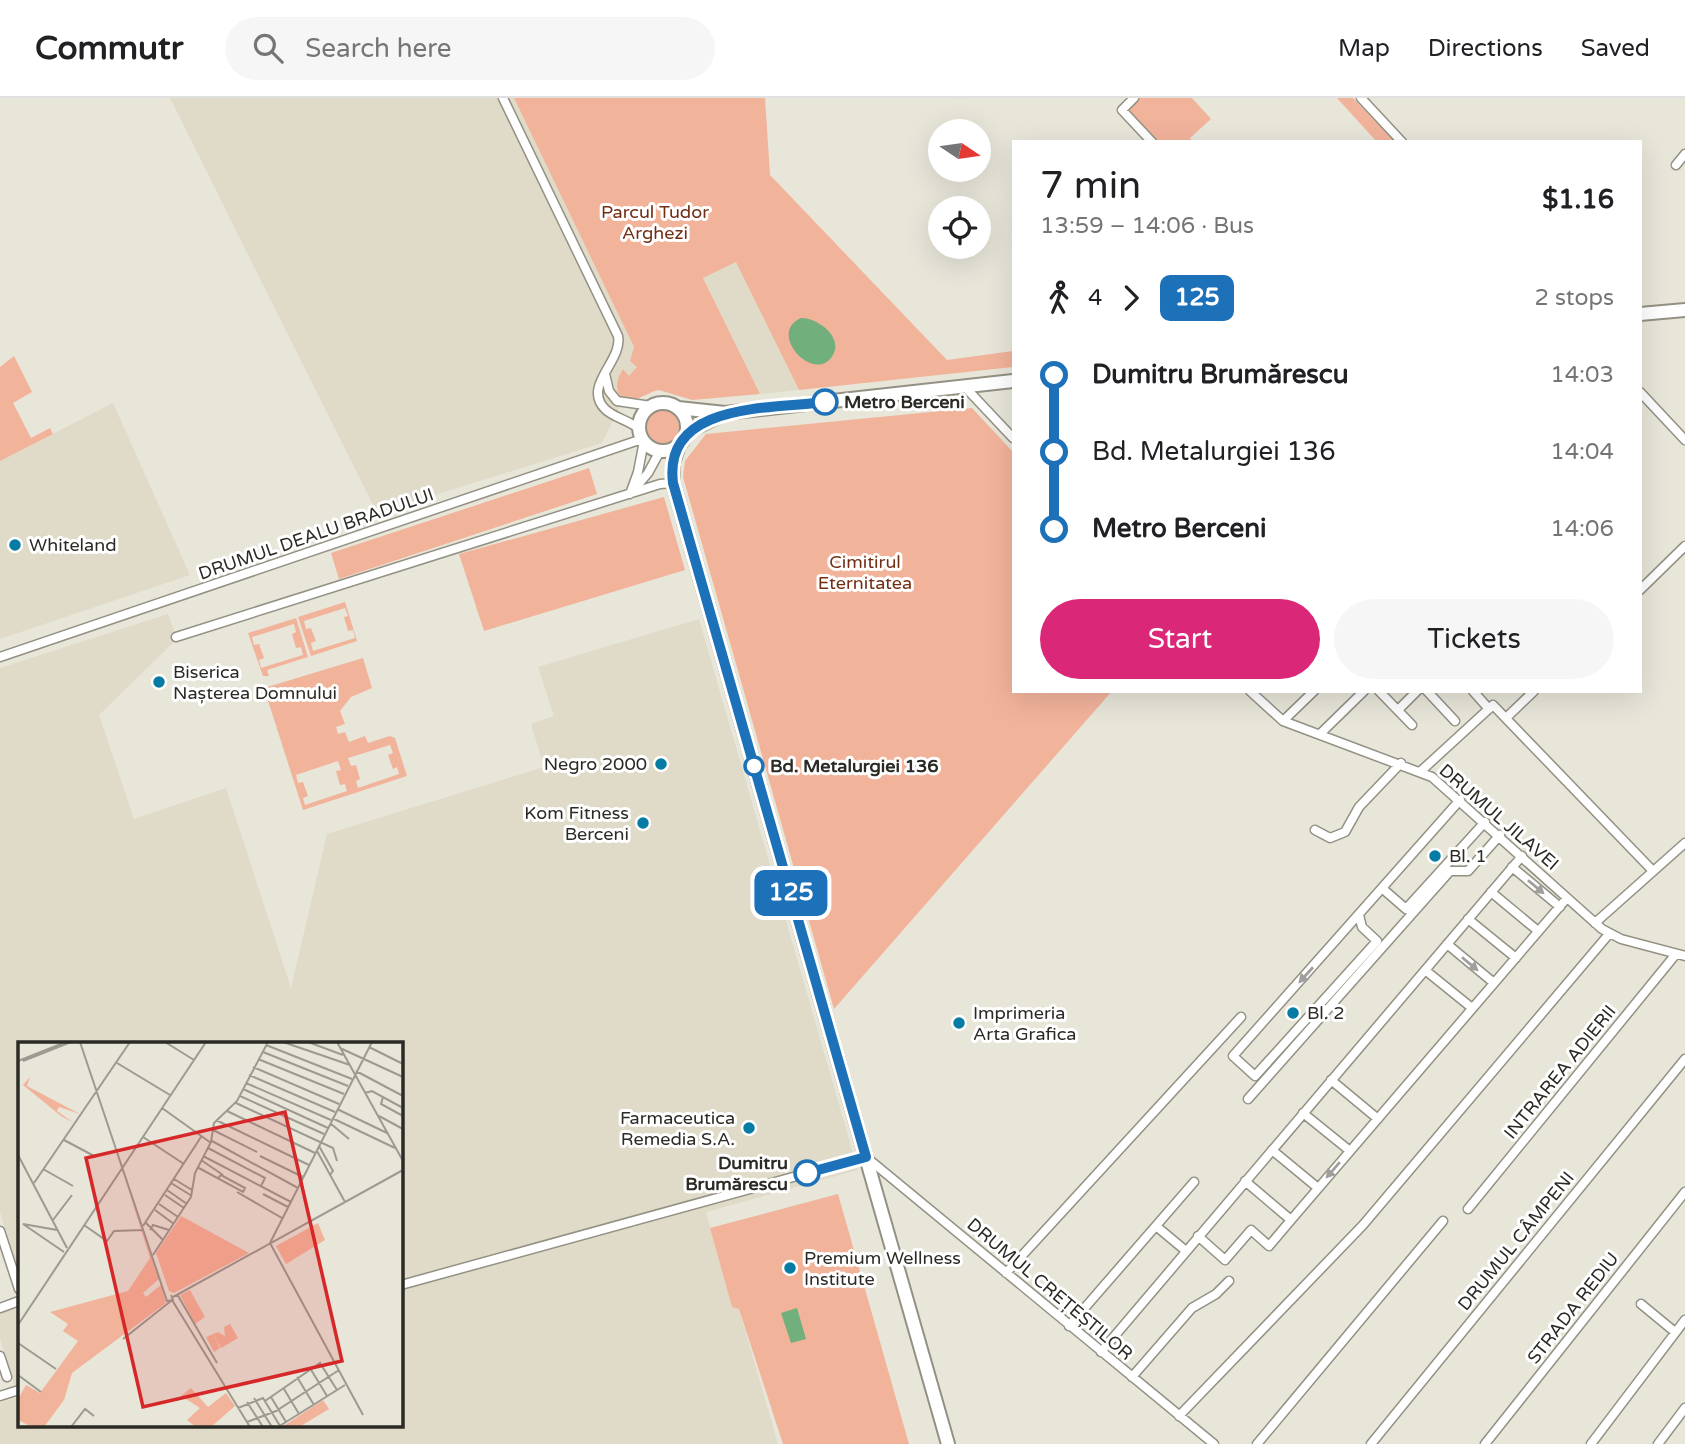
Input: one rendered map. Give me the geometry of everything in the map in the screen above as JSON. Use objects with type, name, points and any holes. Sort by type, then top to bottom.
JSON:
[{"type":"main road","points":[[1642,314],[1685,310]]},
{"type":"main road","points":[[948,1444],[667,484],[660,451],[641,437],[642,416],[651,406],[667,403],[678,408],[725,413],[1012,381]]},
{"type":"main road","points":[[678,408],[685,419],[687,432]]},
{"type":"main road","points":[[667,484],[679,445],[687,432],[725,413]]},
{"type":"main road","points":[[660,451],[679,445]]},
{"type":"street","points":[[503,98],[618,336],[618,350],[597,390],[600,402],[606,409],[641,437],[638,472],[630,494]]},
{"type":"street","points":[[1134,98],[1122,110],[1150,140]]},
{"type":"street","points":[[1361,98],[1400,140]]},
{"type":"street","points":[[1676,165],[1685,154]]},
{"type":"street","points":[[606,374],[609,391],[617,401],[651,406]]},
{"type":"street","points":[[964,386],[1012,437]]},
{"type":"street","points":[[1642,394],[1685,440]]},
{"type":"street","name":"DRUMUL DEALU BRADULUI","points":[[0,657],[641,437]]},
{"type":"street","points":[[630,494],[648,473],[660,451]]},
{"type":"street","points":[[176,637],[667,484]]},
{"type":"street","points":[[1642,588],[1685,546]]},
{"type":"street","name":"DRUMUL JILAVEI","points":[[1252,693],[1283,721],[1421,771],[1460,800],[1609,934],[1681,955]]},
{"type":"street","points":[[1283,721],[1312,693]]},
{"type":"street","points":[[1320,734],[1362,693]]},
{"type":"street","points":[[1381,693],[1412,725]]},
{"type":"street","points":[[1398,710],[1415,693]]},
{"type":"street","points":[[1429,693],[1455,721]]},
{"type":"street","points":[[1475,693],[1489,709]]},
{"type":"street","points":[[1506,718],[1532,693]]},
{"type":"street","points":[[1421,771],[1493,705],[1653,871]]},
{"type":"street","points":[[1315,830],[1325,837],[1342,835],[1353,824],[1359,807],[1401,764]]},
{"type":"street","points":[[1359,915],[1362,927],[1377,941],[1255,1076],[1233,1056],[1460,800]]},
{"type":"street","points":[[1383,888],[1406,909],[1485,822]]},
{"type":"street","points":[[1248,1099],[1450,871],[1468,871],[1500,835]]},
{"type":"street","points":[[1595,923],[1685,843]]},
{"type":"street","points":[[1101,1352],[1522,856]]},
{"type":"street","points":[[1512,867],[1560,907]]},
{"type":"street","points":[[1491,892],[1538,931]]},
{"type":"street","points":[[1198,1236],[1225,1260],[1251,1230],[1269,1246],[1567,898]]},
{"type":"street","points":[[1468,919],[1516,958]]},
{"type":"street","points":[[1180,1416],[1363,1225],[1609,934]]},
{"type":"street","points":[[1447,944],[1494,983]]},
{"type":"street","name":"INTRAREA ADIERII","points":[[1468,1209],[1681,955]]},
{"type":"street","points":[[1425,970],[1472,1008]]},
{"type":"street","points":[[1006,1273],[1241,1017]]},
{"type":"street","name":"DRUMUL CÂMPENI","points":[[1371,1444],[1685,1059]]},
{"type":"street","points":[[1331,1080],[1377,1119]]},
{"type":"street","points":[[1303,1113],[1350,1151]]},
{"type":"street","points":[[1272,1150],[1318,1188]]},
{"type":"street","points":[[402,1285],[866,1157]]},
{"type":"street","name":"DRUMUL CREȚEȘTILOR","points":[[866,1157],[1214,1444]]},
{"type":"street","points":[[1245,1181],[1291,1220]]},
{"type":"street","points":[[1069,1325],[1194,1182]]},
{"type":"street","name":"STRADA REDIU","points":[[1485,1444],[1685,1192]]},
{"type":"street","points":[[1257,1444],[1443,1221]]},
{"type":"street","points":[[1156,1226],[1186,1251]]},
{"type":"street","points":[[0,1231],[4,1256],[18,1287]]},
{"type":"street","points":[[1132,1377],[1192,1308],[1216,1294],[1230,1281]]},
{"type":"street","points":[[0,1308],[18,1301]]},
{"type":"street","points":[[1641,1304],[1675,1332]]},
{"type":"street","points":[[1591,1444],[1685,1320]]},
{"type":"street","points":[[0,1356],[7,1377]]},
{"type":"street","points":[[0,1396],[18,1390]]},
{"type":"street","points":[[1658,1444],[1685,1408]]},
{"type":"shaded area","points":[[170,98],[514,98],[645,370],[645,375],[623,401],[602,443],[377,513]]},
{"type":"shaded area","points":[[737,261],[799,390],[760,394],[703,278]]},
{"type":"shaded area","points":[[801,318],[822,326],[833,337],[835,351],[823,364],[804,360],[791,344],[789,334],[792,325]]},
{"type":"shaded area","points":[[113,403],[190,575],[0,639],[0,461]]},
{"type":"shaded area","points":[[168,614],[177,639],[99,715],[134,819],[226,788],[291,988],[327,834],[544,767],[531,724],[554,716],[538,667],[699,619],[858,1170],[706,1212],[732,1307],[739,1309],[778,1444],[0,1444],[0,1403],[18,1397],[18,1426],[402,1426],[402,1042],[18,1042],[18,1272],[0,1212],[0,668]]},
{"type":"shaded area","points":[[18,1305],[18,1397],[0,1339],[0,1312]]},
{"type":"shaded area","points":[[797,1308],[806,1339],[791,1343],[781,1313]]},
{"type":"green space","name":"Parcul Tudor Arghezi","points":[[514,98],[765,98],[770,175],[947,360],[1012,351],[1012,367],[799,390],[736,262],[703,278],[760,394],[692,400],[659,390],[627,400],[618,392],[618,380],[623,369],[629,376],[637,367],[630,361],[634,347]]},
{"type":"green space","points":[[1139,98],[1192,98],[1211,119],[1190,138],[1192,140],[1153,140],[1126,110]]},
{"type":"green space","points":[[1337,98],[1353,98],[1393,140],[1375,140]]},
{"type":"green space","points":[[14,356],[32,392],[13,403],[31,438],[50,428],[53,434],[0,461],[0,367]]},
{"type":"green space","name":"Cimitirul Eternitatea","points":[[972,408],[1012,451],[1012,693],[1110,693],[834,1009],[683,477],[685,461],[706,434]]},
{"type":"green space","points":[[662,410],[674,415],[679,427],[674,439],[662,444],[650,439],[645,427],[650,415]]},
{"type":"green space","points":[[589,468],[597,494],[339,579],[331,553]]},
{"type":"green space","points":[[664,497],[685,570],[484,631],[459,554]]},
{"type":"green space","points":[[345,602],[357,641],[311,656],[298,617]],"holes":[[[345,608],[348,616],[344,617],[348,631],[353,630],[355,638],[313,651],[311,643],[316,641],[311,628],[306,629],[304,621]]]},
{"type":"green space","points":[[296,618],[308,657],[267,670],[269,676],[263,676],[248,633]],"holes":[[[294,624],[296,632],[292,634],[296,648],[301,647],[303,655],[261,668],[259,660],[264,658],[259,644],[254,645],[252,637]]]},
{"type":"green space","points":[[363,658],[372,688],[351,697],[340,711],[345,724],[336,727],[338,734],[345,732],[349,742],[365,736],[368,743],[390,736],[395,738],[407,776],[303,810],[264,688]],"holes":[[[390,745],[393,753],[388,755],[393,769],[397,767],[399,774],[358,788],[356,781],[360,779],[356,765],[351,766],[348,758]],[[338,761],[341,770],[336,771],[340,785],[345,784],[347,791],[305,805],[303,798],[308,796],[303,782],[298,783],[296,775]]]},
{"type":"green space","name":"Premium Wellness Institute","points":[[838,1194],[909,1444],[783,1444],[739,1309],[732,1307],[710,1228]]},
{"type":"bus line","name":"125","points":[[807,1173],[866,1157],[673,483],[672,469],[676,451],[687,432],[708,420],[725,413],[825,402]]},
{"type":"place","name":"Metro Berceni","points":[[825,402]]},
{"type":"place","name":"Whiteland","points":[[15,545]]},
{"type":"place","name":"Biserica Nașterea Domnului","points":[[159,682]]},
{"type":"place","name":"Negro 2000","points":[[661,764]]},
{"type":"place","name":"Bd. Metalurgiei 136","points":[[754,766]]},
{"type":"place","name":"Kom Fitness Berceni","points":[[643,823]]},
{"type":"place","name":"Bl. 1","points":[[1435,856]]},
{"type":"place","name":"Bl. 2","points":[[1293,1013]]},
{"type":"place","name":"Imprimeria Arta Grafica","points":[[959,1023]]},
{"type":"place","name":"Farmaceutica Remedia S.A.","points":[[749,1128]]},
{"type":"place","name":"Dumitru Brumărescu","points":[[807,1173]]},
{"type":"place","name":"Premium Wellness Institute","points":[[790,1268]]}]
